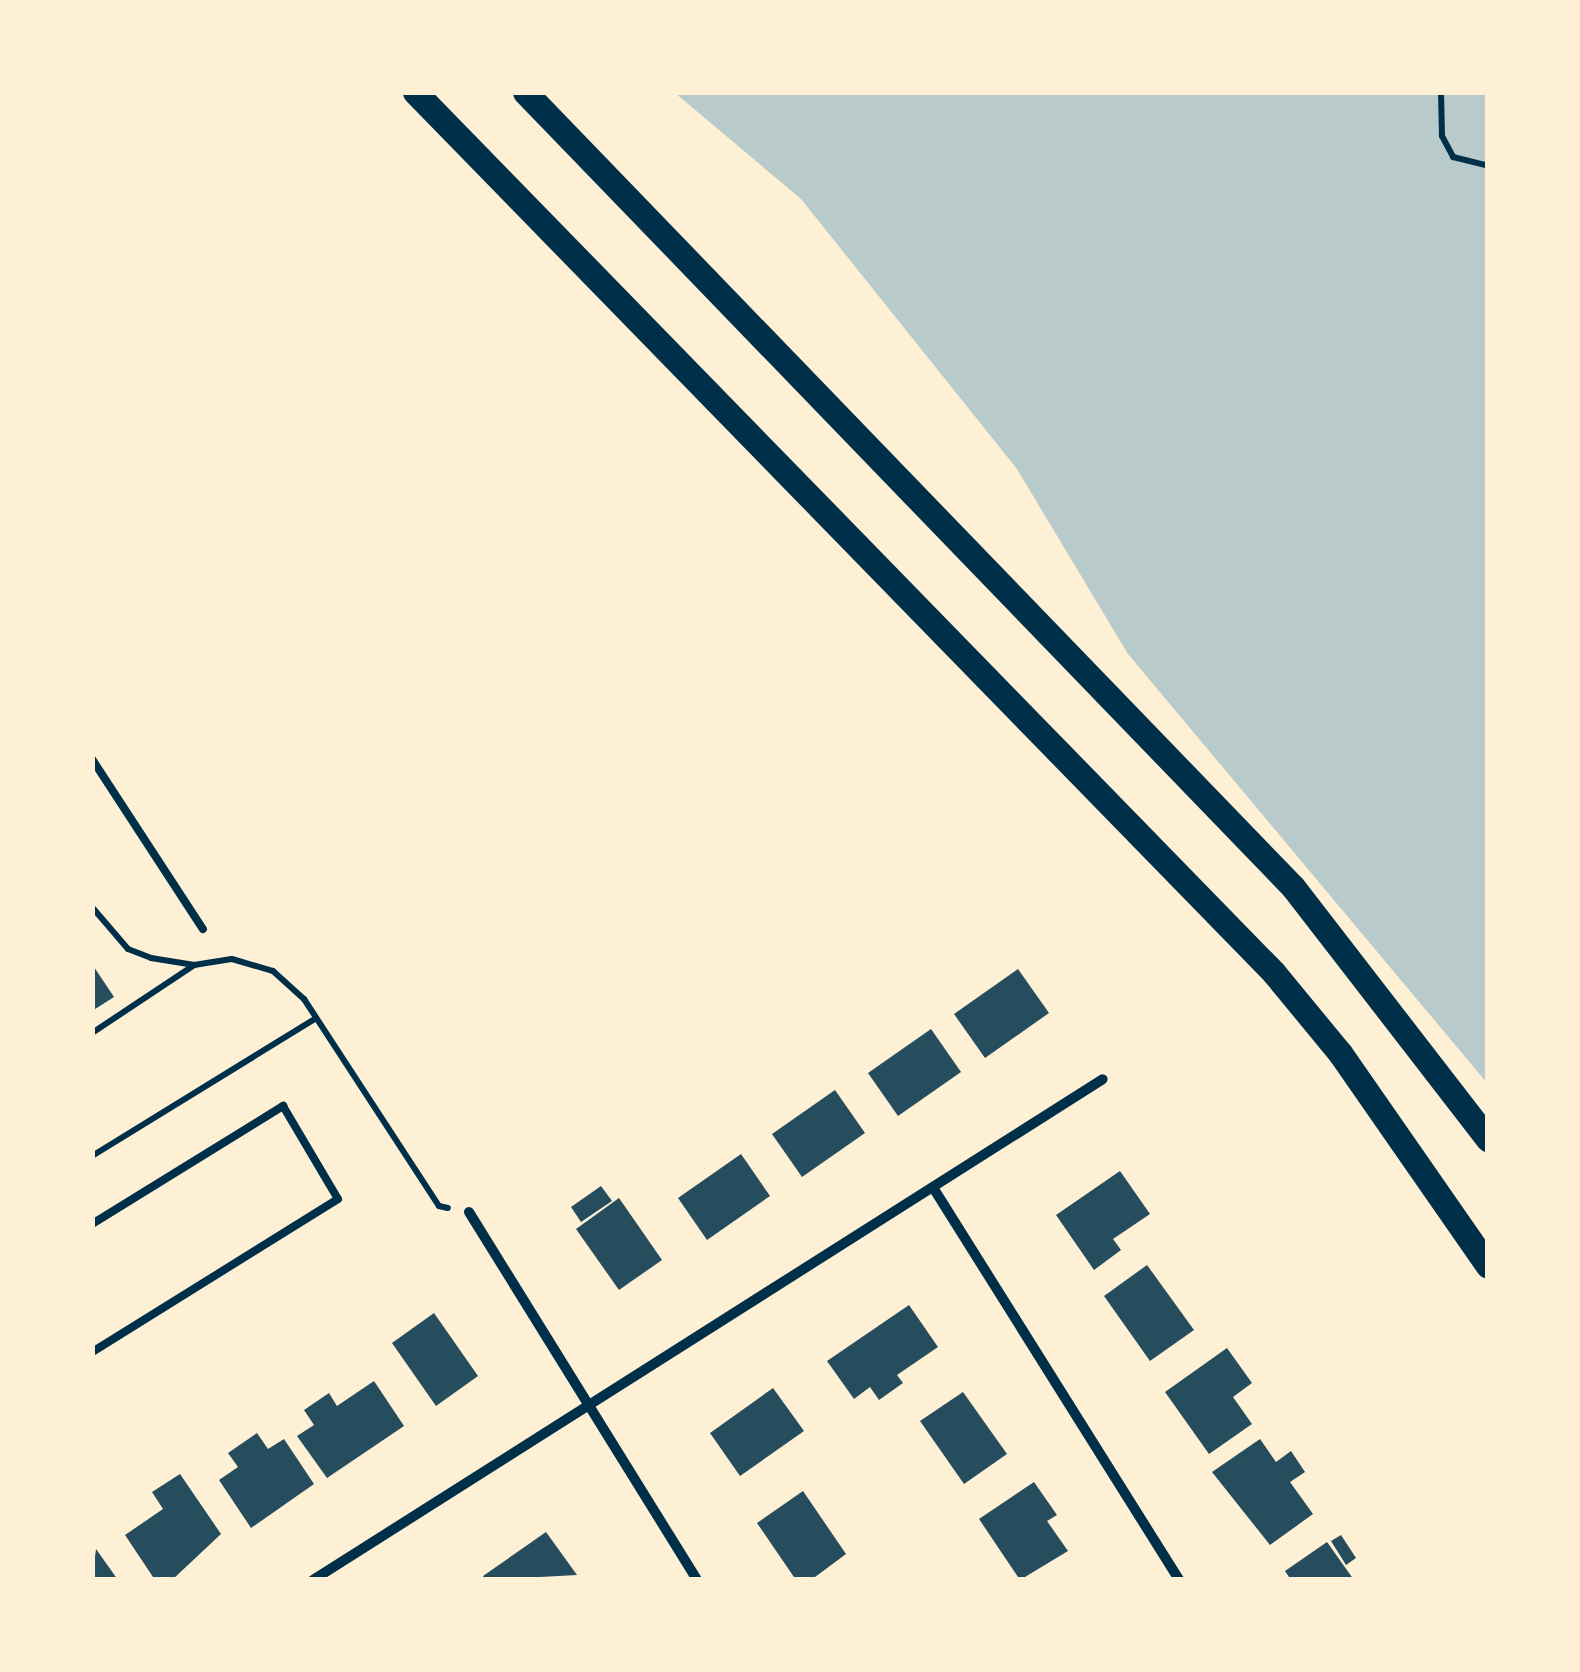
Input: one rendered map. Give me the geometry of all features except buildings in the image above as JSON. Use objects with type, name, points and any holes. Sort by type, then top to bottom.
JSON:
[{"type":"main road","points":[[415,92],[1274,973],[1340,1053],[1488,1266]]},
{"type":"main road","points":[[525,92],[1294,887],[1488,1139]]},
{"type":"street","points":[[314,1580],[1103,1078]]},
{"type":"street","points":[[934,1189],[1180,1580]]},
{"type":"street","points":[[469,1212],[697,1580]]},
{"type":"lane","points":[[92,759],[203,928]]},
{"type":"lane","points":[[92,1224],[282,1106],[338,1199],[92,1352]]},
{"type":"path","points":[[1442,92],[1442,136],[1454,157],[1488,166]]},
{"type":"path","points":[[92,907],[128,949],[194,965],[232,959],[273,971],[316,1018],[439,1206],[469,1212]]},
{"type":"path","points":[[92,1033],[194,965]]},
{"type":"path","points":[[92,1156],[316,1018]]},
{"type":"shaded area","points":[[675,93],[1487,93],[1487,1083],[1128,654],[1017,469],[801,199]]}]
